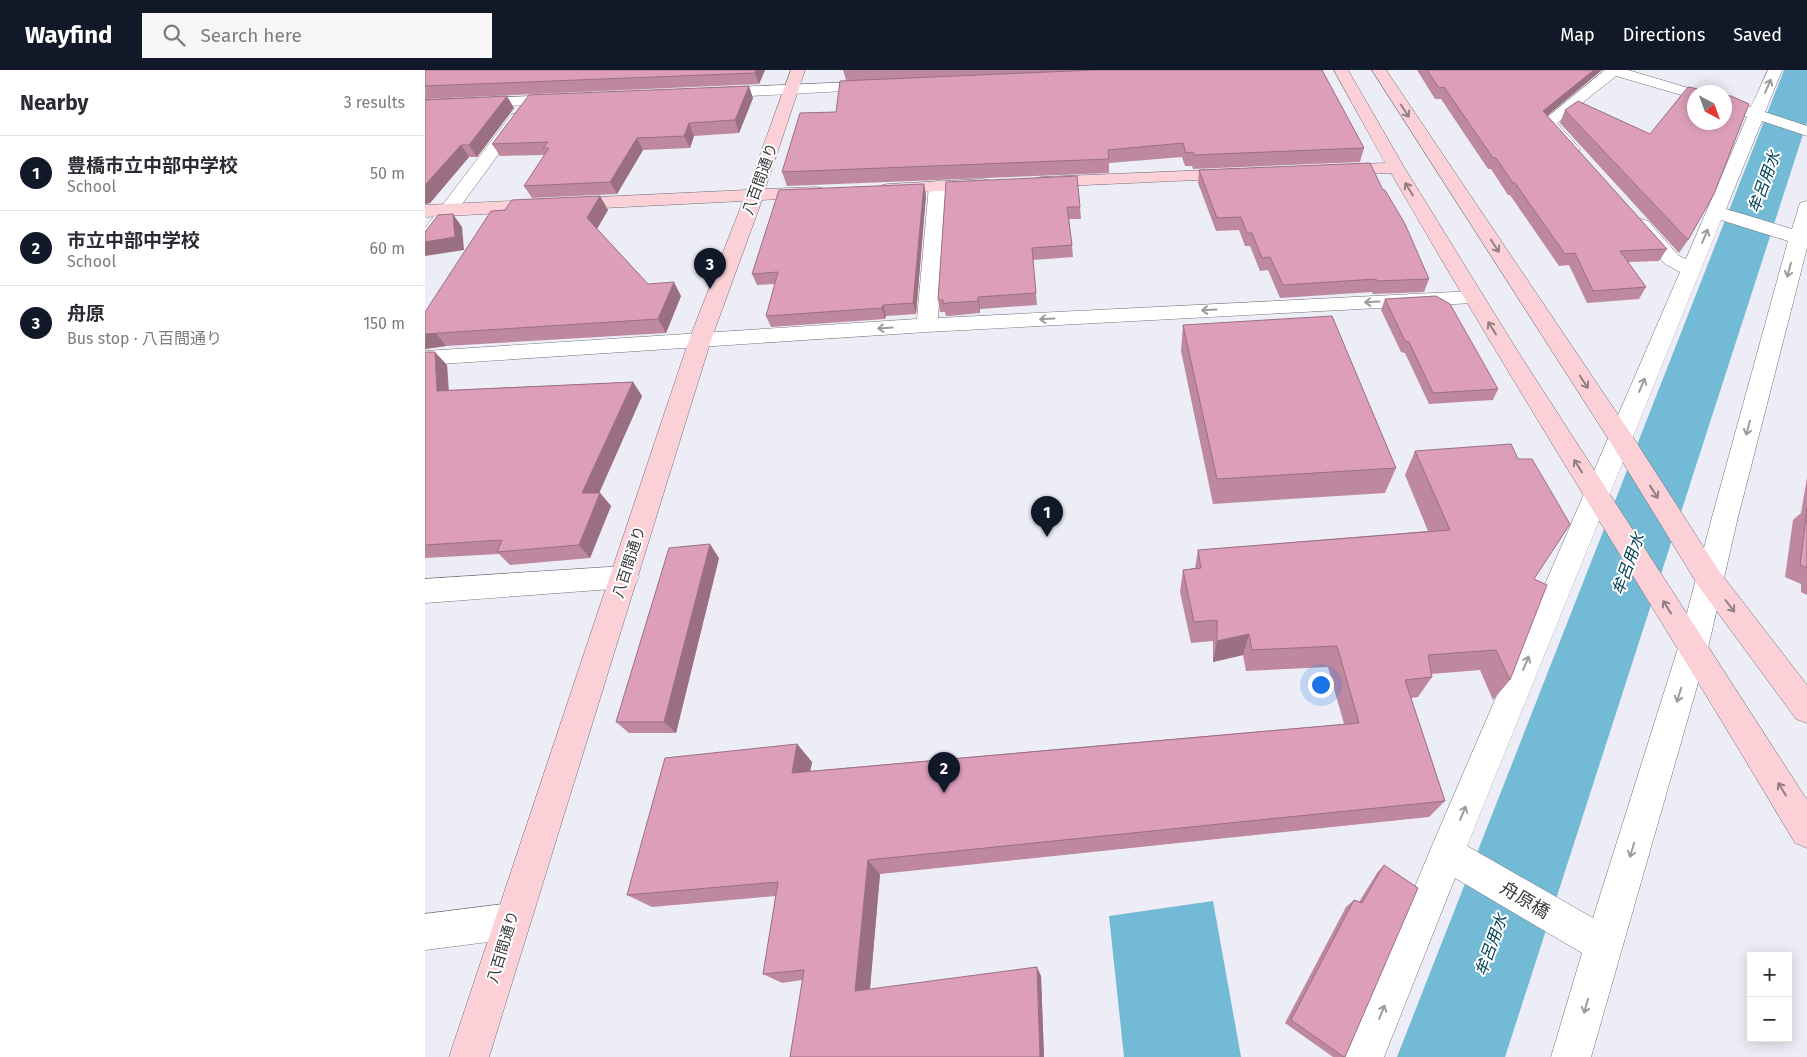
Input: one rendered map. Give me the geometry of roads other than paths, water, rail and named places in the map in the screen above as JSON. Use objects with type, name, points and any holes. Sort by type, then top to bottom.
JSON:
[{"type":"street","points":[[1341,70],[1396,168],[1473,297],[1613,522],[1765,760],[1807,831]]},
{"type":"street","points":[[1379,70],[1620,437],[1709,579],[1807,709]]},
{"type":"street","points":[[1581,159],[1549,123],[1613,70],[1687,92]]},
{"type":"street","points":[[1364,1057],[1461,862],[1596,495],[1691,269],[1724,215],[1761,115],[1775,70]]},
{"type":"street","points":[[697,94],[795,80],[889,86]]},
{"type":"street","name":"八百間通り","points":[[469,1057],[511,921],[625,576],[700,340],[795,80]]},
{"type":"street","points":[[425,105],[579,99]]},
{"type":"street","points":[[425,241],[530,101]]},
{"type":"street","points":[[1732,106],[1801,128]]},
{"type":"street","points":[[1314,171],[1396,168]]},
{"type":"street","points":[[1027,182],[1255,173]]},
{"type":"street","points":[[868,190],[997,184]]},
{"type":"street","points":[[927,326],[938,186]]},
{"type":"street","points":[[425,211],[829,192]]},
{"type":"street","points":[[1571,1057],[1589,937],[1693,648],[1794,236],[1807,206]]},
{"type":"street","points":[[1627,210],[1672,260],[1691,269]]},
{"type":"street","points":[[1724,215],[1794,236]]},
{"type":"street","points":[[425,358],[927,326],[1473,297]]},
{"type":"street","points":[[425,590],[625,576]]},
{"type":"street","name":"舟原橋","points":[[1461,862],[1589,937]]},
{"type":"street","points":[[425,932],[511,921]]},
{"type":"water","points":[[1213,901],[1241,1057],[1124,1057],[1109,916]]},
{"type":"waterway","name":"牟呂用水","points":[[1451,1057],[1804,70]]},
{"type":"place","name":"舟原","points":[[710,289]]},
{"type":"place","name":"豊橋市立中部中学校","points":[[1047,537]]},
{"type":"place","name":"市立中部中学校","points":[[944,793]]}]
